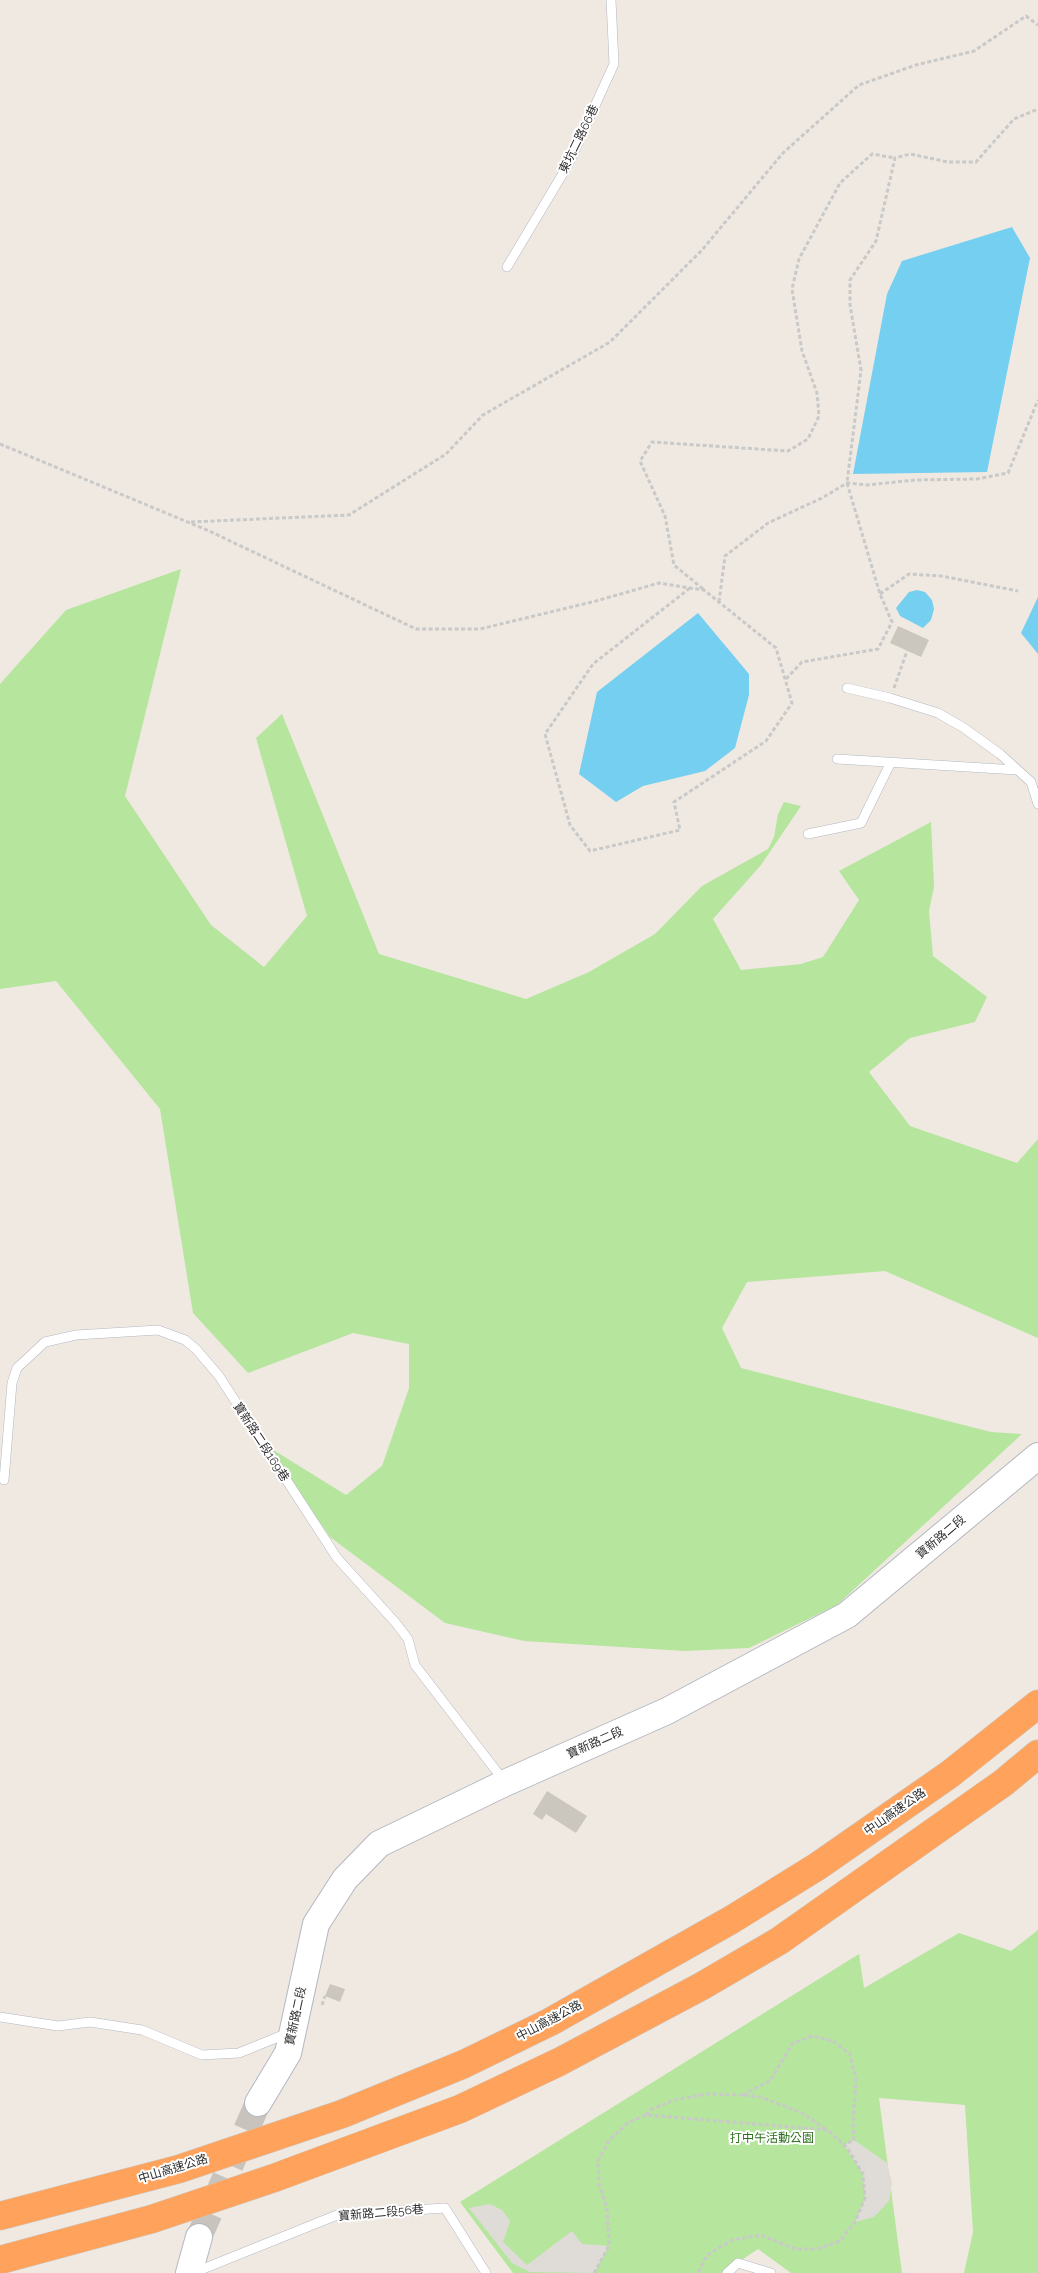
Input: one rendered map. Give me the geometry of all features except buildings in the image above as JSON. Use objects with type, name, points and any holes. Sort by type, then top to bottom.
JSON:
[{"type":"highway","name":"中山高速公路","points":[[0,2216],[179,2168],[342,2114],[464,2064],[550,2022],[731,1920],[818,1866],[950,1774],[1038,1704]]},
{"type":"highway","points":[[0,2260],[152,2219],[274,2178],[460,2109],[559,2062],[702,1986],[779,1941],[1003,1783],[1038,1754]]},
{"type":"street","name":"寶新路二段","points":[[258,2103],[288,2053],[316,1924],[345,1879],[379,1844],[506,1783],[667,1712],[847,1615],[1038,1456]]},
{"type":"street","points":[[191,2273],[199,2237]]},
{"type":"lane","name":"東坑二路66巷","points":[[507,266],[568,165],[614,64],[611,0]]},
{"type":"lane","points":[[847,688],[890,698],[938,714],[964,728],[1031,782],[1038,804]]},
{"type":"lane","points":[[837,758],[1017,770]]},
{"type":"lane","points":[[808,834],[861,823],[891,762]]},
{"type":"lane","name":"寶新路二段169巷","points":[[4,1480],[12,1383],[17,1368],[46,1342],[76,1335],[158,1330],[185,1340],[196,1348],[219,1376],[337,1558],[408,1639],[415,1665],[506,1783]]},
{"type":"lane","points":[[0,2018],[58,2026],[90,2022],[142,2030],[202,2055],[239,2053],[293,2030]]},
{"type":"lane","name":"寶新路二段56巷","points":[[191,2273],[337,2215],[445,2208],[486,2273]]},
{"type":"lane","points":[[727,2273],[738,2263],[771,2273]]},
{"type":"path","points":[[188,522],[349,515],[446,454],[483,415],[610,342],[702,250],[783,153],[859,85],[916,65],[974,51],[1026,16],[1038,25]]},
{"type":"path","points":[[690,588],[593,664],[545,734],[570,825],[590,850],[680,830],[674,802],[766,741],[792,703],[776,648],[674,564],[665,516],[640,460],[652,442],[788,451],[808,438],[818,416],[817,393],[802,351],[792,289],[799,259],[840,183],[872,154],[896,158],[910,154],[948,162],[976,162],[1014,119],[1038,108]]},
{"type":"path","points":[[786,680],[802,662],[878,649],[892,622],[880,594],[847,483],[861,370],[850,305],[850,280],[876,241],[896,158]]},
{"type":"path","points":[[719,602],[726,556],[768,523],[822,498],[847,483],[867,485],[915,480],[977,479],[1008,473],[1038,400]]},
{"type":"path","points":[[0,444],[188,522],[416,628],[480,629],[596,601],[659,583],[704,590]]},
{"type":"path","points":[[880,594],[909,574],[941,576],[1018,591]]},
{"type":"path","points":[[890,698],[907,651]]},
{"type":"path","points":[[743,2095],[771,2080],[792,2044],[812,2036],[833,2041],[850,2054],[856,2080],[854,2140],[844,2145]]},
{"type":"path","points":[[594,2273],[609,2246],[607,2208],[599,2184],[598,2161],[609,2140],[629,2122],[646,2115],[652,2109],[675,2100],[706,2094],[761,2097],[794,2110],[828,2130],[844,2145],[863,2174],[864,2198],[855,2222],[840,2241],[817,2249],[796,2249],[760,2235],[732,2240],[707,2255],[698,2273]]},
{"type":"path","points":[[646,2115],[828,2130]]},
{"type":"green space","points":[[181,569],[125,796],[211,925],[264,967],[307,916],[256,738],[282,714],[379,954],[526,999],[589,972],[655,934],[702,886],[768,849],[774,837],[778,814],[784,802],[801,806],[761,865],[713,919],[741,970],[801,964],[823,957],[859,900],[839,871],[931,822],[934,887],[929,911],[933,956],[987,997],[975,1022],[910,1038],[869,1072],[910,1126],[1017,1163],[1038,1139],[1038,1338],[885,1271],[747,1282],[722,1328],[741,1368],[991,1432],[1022,1434],[837,1605],[749,1648],[685,1651],[524,1641],[445,1623],[330,1537],[267,1446],[346,1495],[382,1466],[409,1388],[409,1344],[353,1333],[248,1373],[193,1313],[160,1109],[56,981],[0,989],[0,684],[66,610]]},
{"type":"green space","name":"打中午活動公園","points":[[1038,1930],[1038,2273],[964,2273],[973,2232],[965,2105],[879,2098],[902,2273],[791,2273],[758,2249],[722,2273],[513,2273],[460,2202],[859,1954],[864,1988],[959,1933],[1011,1951]]},
{"type":"shaded area","points":[[854,2140],[887,2163],[892,2182],[889,2201],[874,2217],[855,2222],[865,2198],[863,2174],[844,2145]]},
{"type":"shaded area","points":[[490,2204],[502,2210],[510,2221],[503,2242],[527,2265],[572,2231],[582,2244],[609,2246],[594,2273],[530,2272],[512,2263],[469,2208]]},
{"type":"water","points":[[1012,227],[1030,258],[987,472],[853,474],[887,294],[902,261]]},
{"type":"water","points":[[917,590],[925,592],[932,600],[934,609],[931,620],[923,628],[900,616],[896,608],[909,592]]},
{"type":"water","points":[[1038,597],[1038,654],[1021,633]]},
{"type":"water","points":[[698,613],[749,674],[749,695],[735,748],[705,771],[643,786],[616,802],[579,774],[597,692]]},
{"type":"tunnel","points":[[199,2237],[258,2103]]}]
